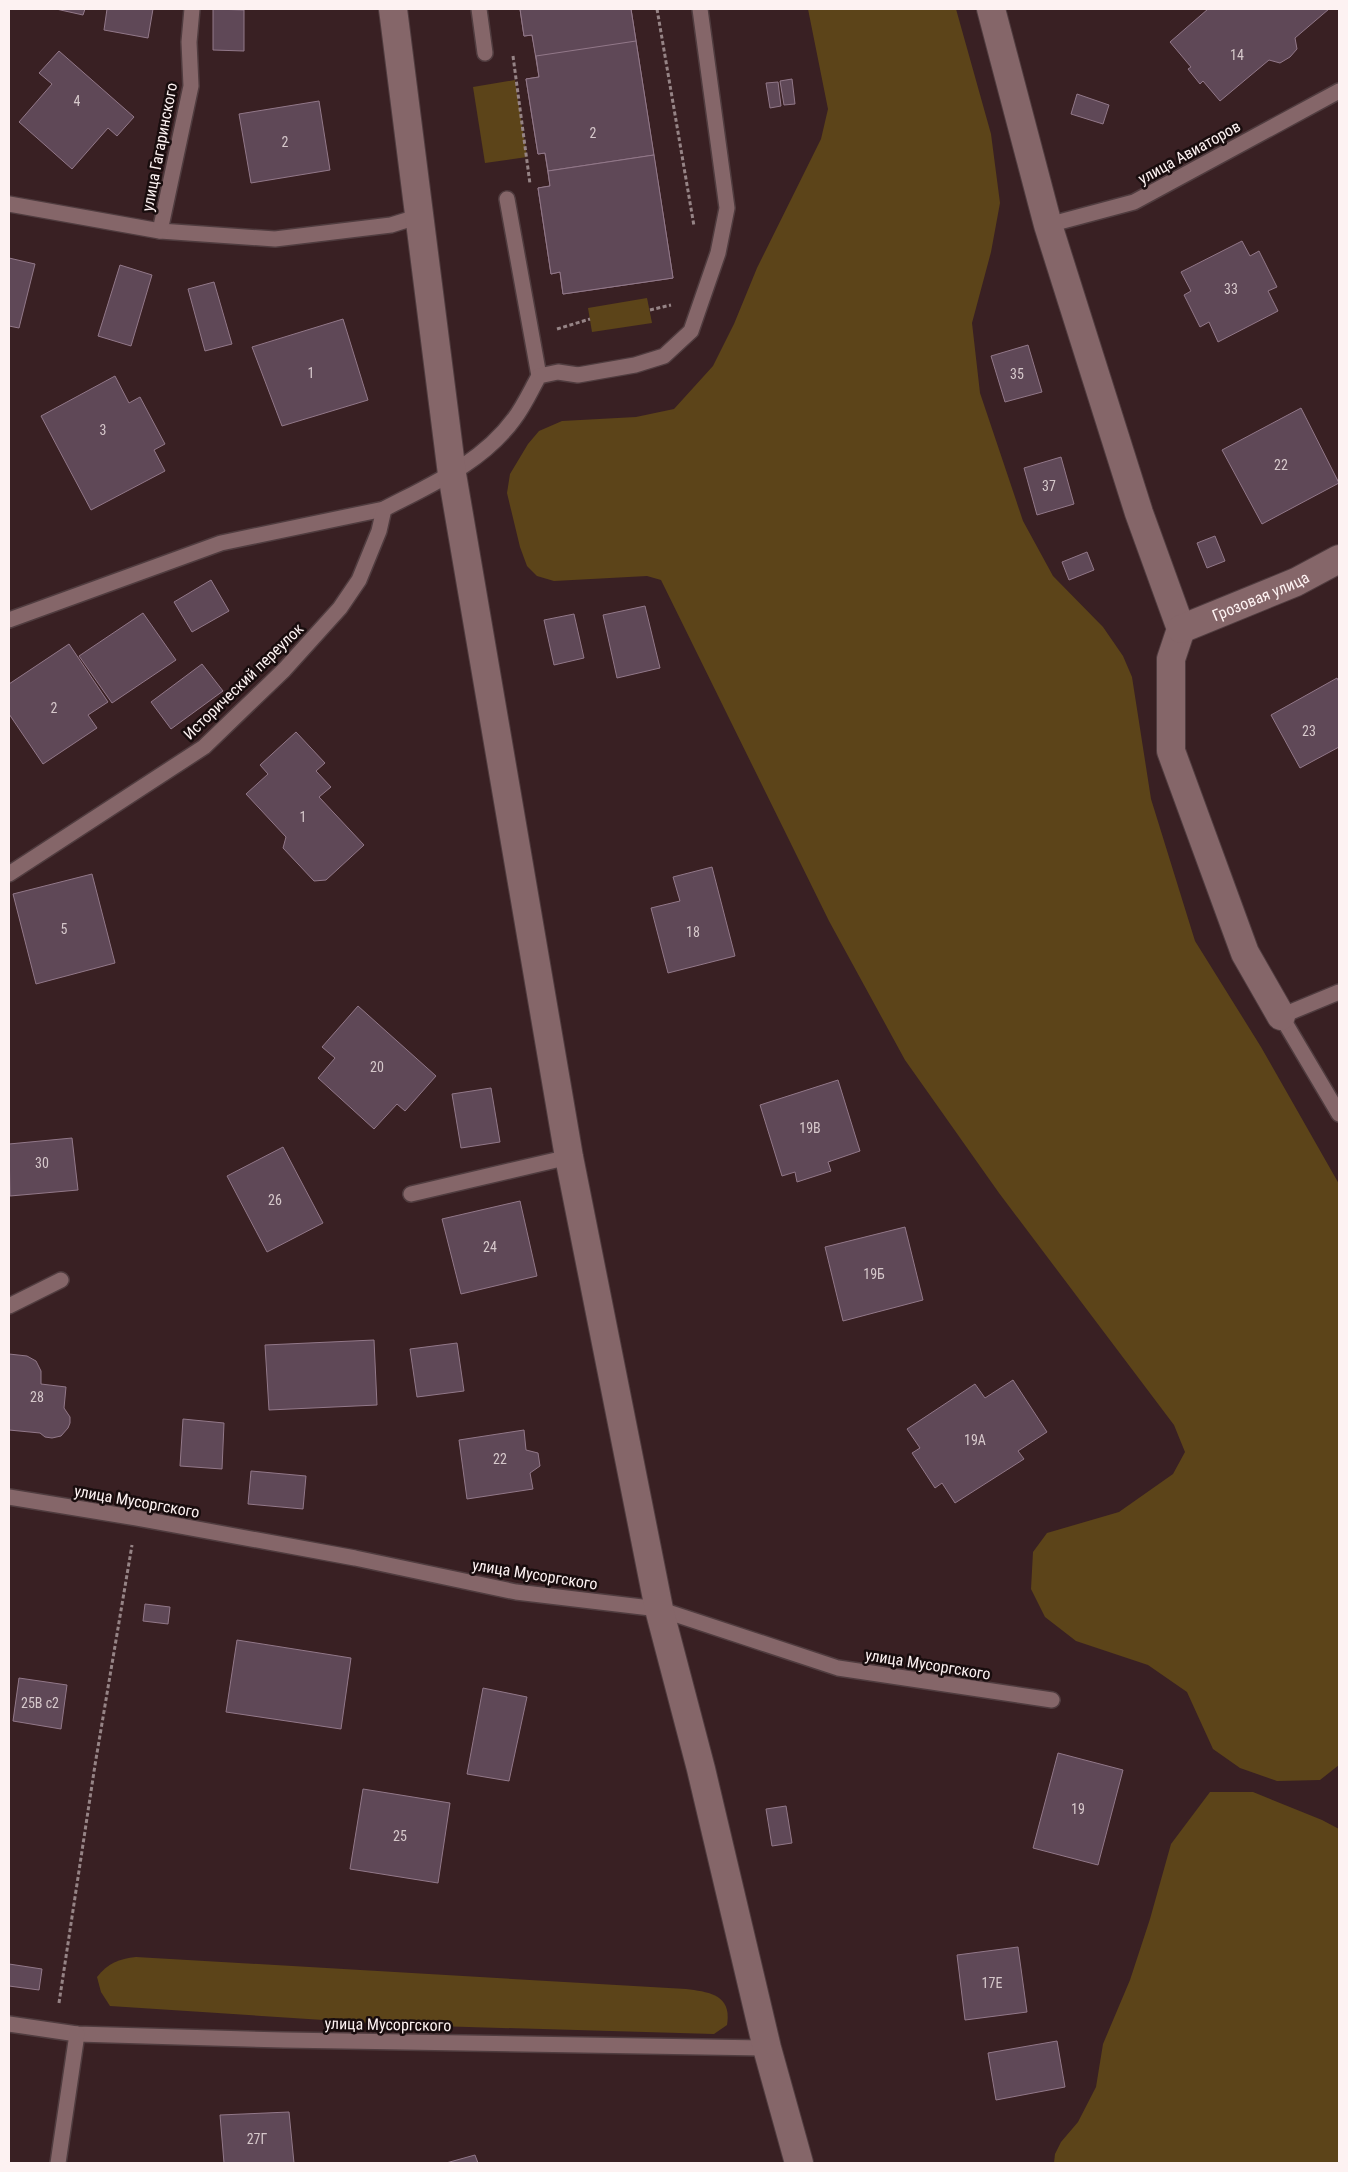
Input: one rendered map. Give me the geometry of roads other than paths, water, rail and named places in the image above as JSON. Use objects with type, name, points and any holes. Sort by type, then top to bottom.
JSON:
[{"type":"street","points":[[393,9],[452,474],[569,1157],[659,1610],[701,1769],[767,2048],[799,2163]]},
{"type":"street","points":[[991,9],[1048,225],[1138,513],[1181,629],[1171,659],[1171,751],[1245,953],[1281,1016]]},
{"type":"street","name":"Грозовая улица","points":[[1181,629],[1296,582],[1339,558]]},
{"type":"lane","name":"улица Гагаринского","points":[[160,231],[191,86],[190,42],[192,9]]},
{"type":"lane","points":[[478,9],[485,53]]},
{"type":"lane","points":[[539,376],[558,372],[578,375],[635,365],[664,356],[691,331],[718,253],[727,208],[700,9]]},
{"type":"lane","name":"улица Авиаторов","points":[[1048,225],[1134,202],[1339,91]]},
{"type":"lane","points":[[9,620],[221,543],[384,509],[452,474],[486,449],[514,419],[539,376],[508,200]]},
{"type":"lane","points":[[9,204],[160,231],[275,239],[391,226],[420,216]]},
{"type":"lane","name":"Исторический переулок","points":[[9,874],[204,747],[284,670],[340,608],[359,580],[379,531],[384,509]]},
{"type":"lane","points":[[1339,992],[1281,1016],[1339,1114]]},
{"type":"lane","points":[[411,1194],[569,1157]]},
{"type":"lane","points":[[9,1306],[61,1280]]},
{"type":"lane","name":"улица Мусоргского","points":[[9,1497],[137,1518],[354,1558],[516,1592],[659,1610],[838,1668],[1052,1700]]},
{"type":"lane","name":"улица Мусоргского","points":[[9,2024],[77,2034],[284,2040],[767,2048]]},
{"type":"lane","points":[[58,2163],[77,2034]]}]
